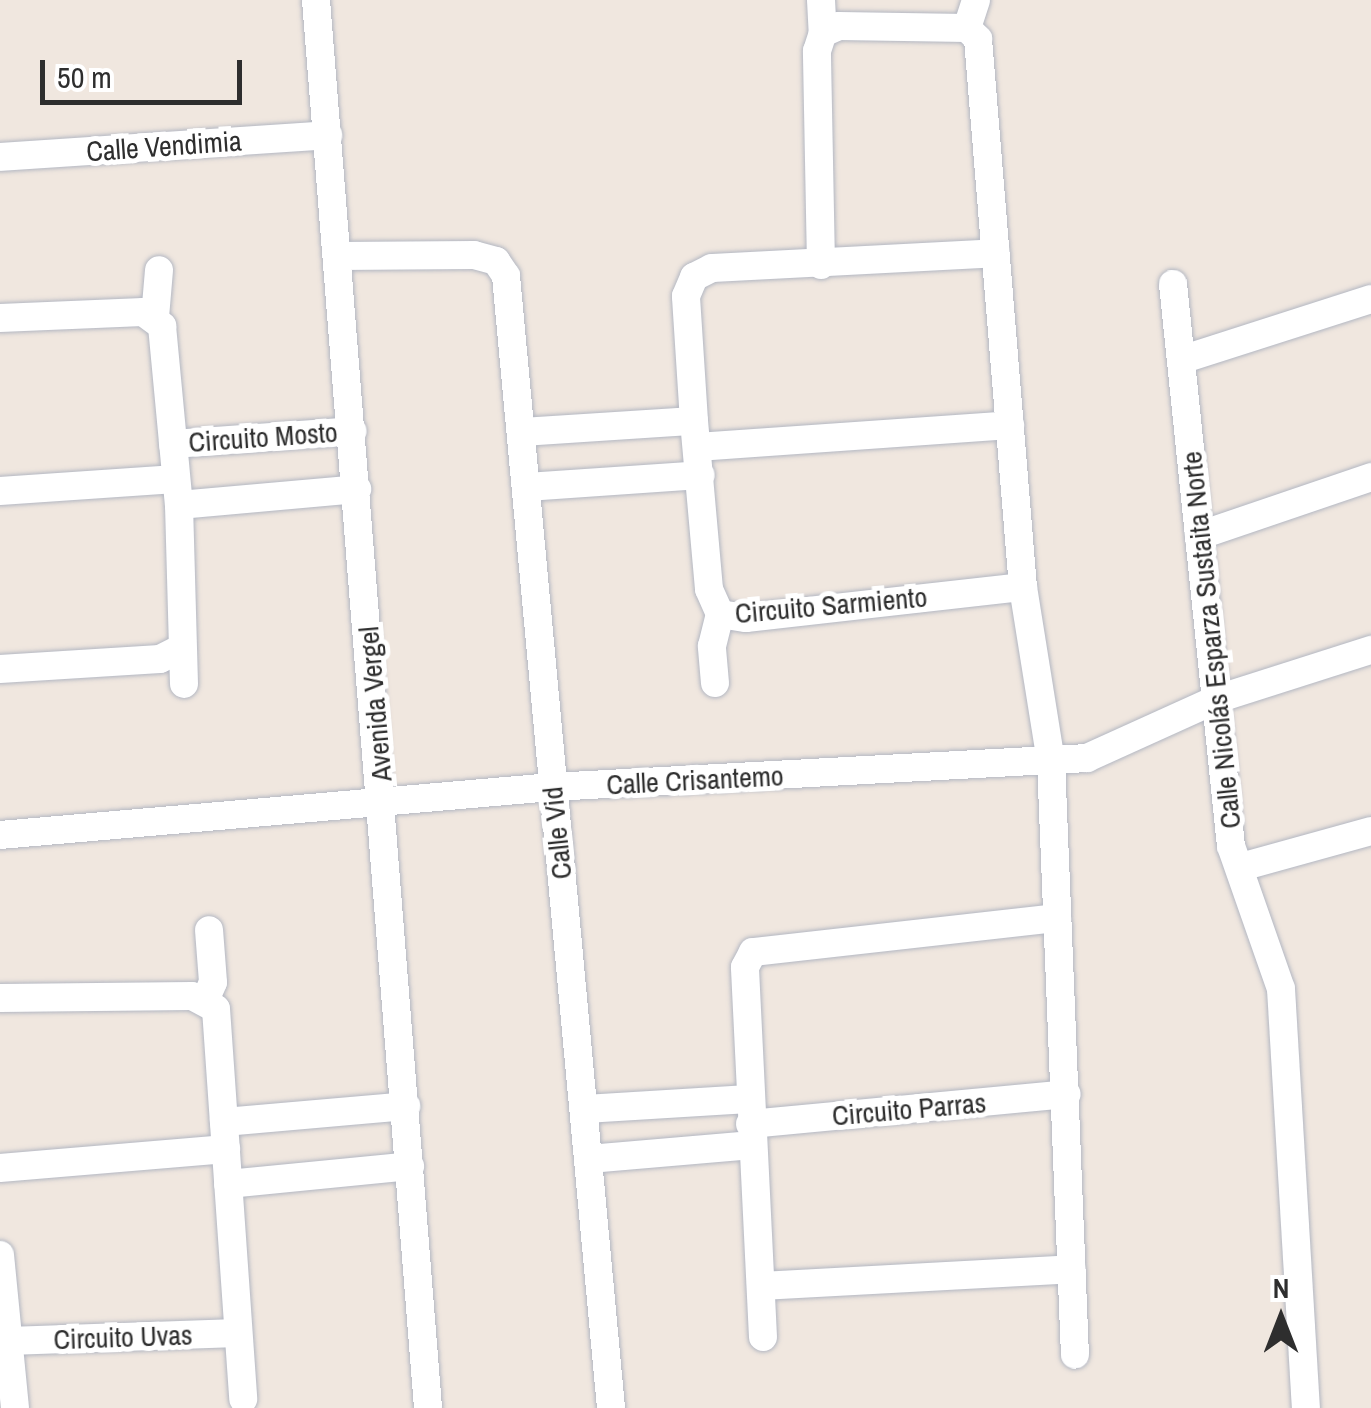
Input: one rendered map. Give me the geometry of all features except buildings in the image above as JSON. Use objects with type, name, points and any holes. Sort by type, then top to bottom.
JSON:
[{"type":"street","name":"Avenida Vergel","points":[[316,0],[384,799],[428,1408]]},
{"type":"street","points":[[821,0],[824,33],[817,51],[821,265]]},
{"type":"street","points":[[967,28],[976,0]]},
{"type":"street","points":[[824,33],[839,26],[967,28],[978,39],[1023,587],[1051,761],[1075,1356]]},
{"type":"street","name":"Calle Vendimia","points":[[0,157],[328,135]]},
{"type":"street","name":"Circuito Sarmiento","points":[[996,253],[712,268],[694,277],[686,296],[697,448],[709,589],[720,614],[746,618],[1023,587]]},
{"type":"street","name":"Calle Vid","points":[[338,256],[496,261],[506,276],[611,1408]]},
{"type":"street","name":"Circuito Mosto","points":[[159,270],[155,316],[162,326],[178,492],[178,650],[184,684]]},
{"type":"street","name":"Calle Nicolás Esparza Sustaita Norte","points":[[1173,284],[1184,359],[1231,846],[1281,989],[1306,1408]]},
{"type":"street","points":[[1184,359],[1371,299]]},
{"type":"street","points":[[0,318],[155,316]]},
{"type":"street","points":[[526,487],[697,448],[1010,425]]},
{"type":"street","name":"Circuito Mosto","points":[[174,444],[353,431]]},
{"type":"street","points":[[522,432],[697,448]]},
{"type":"street","points":[[1201,536],[1371,477]]},
{"type":"street","name":"Circuito Mosto","points":[[0,491],[357,489]]},
{"type":"street","points":[[714,683],[712,646],[720,614]]},
{"type":"street","points":[[0,668],[160,659],[178,650]]},
{"type":"street","name":"Calle Crisantemo","points":[[0,835],[552,787],[1086,758],[1218,699],[1371,650]]},
{"type":"street","points":[[1241,867],[1371,832]]},
{"type":"street","points":[[762,1337],[744,967],[759,949],[1057,918]]},
{"type":"street","points":[[206,998],[213,982],[209,930]]},
{"type":"street","points":[[0,998],[206,998],[216,1008],[242,1399]]},
{"type":"street","name":"Circuito Parras","points":[[589,1159],[750,1123],[1067,1094]]},
{"type":"street","points":[[0,1168],[406,1106]]},
{"type":"street","name":"Circuito Parras","points":[[585,1109],[750,1123]]},
{"type":"street","points":[[228,1184],[410,1166]]},
{"type":"street","points":[[0,1255],[15,1408]]},
{"type":"street","points":[[761,1286],[1072,1268]]},
{"type":"street","name":"Circuito Uvas","points":[[8,1341],[238,1334]]}]
